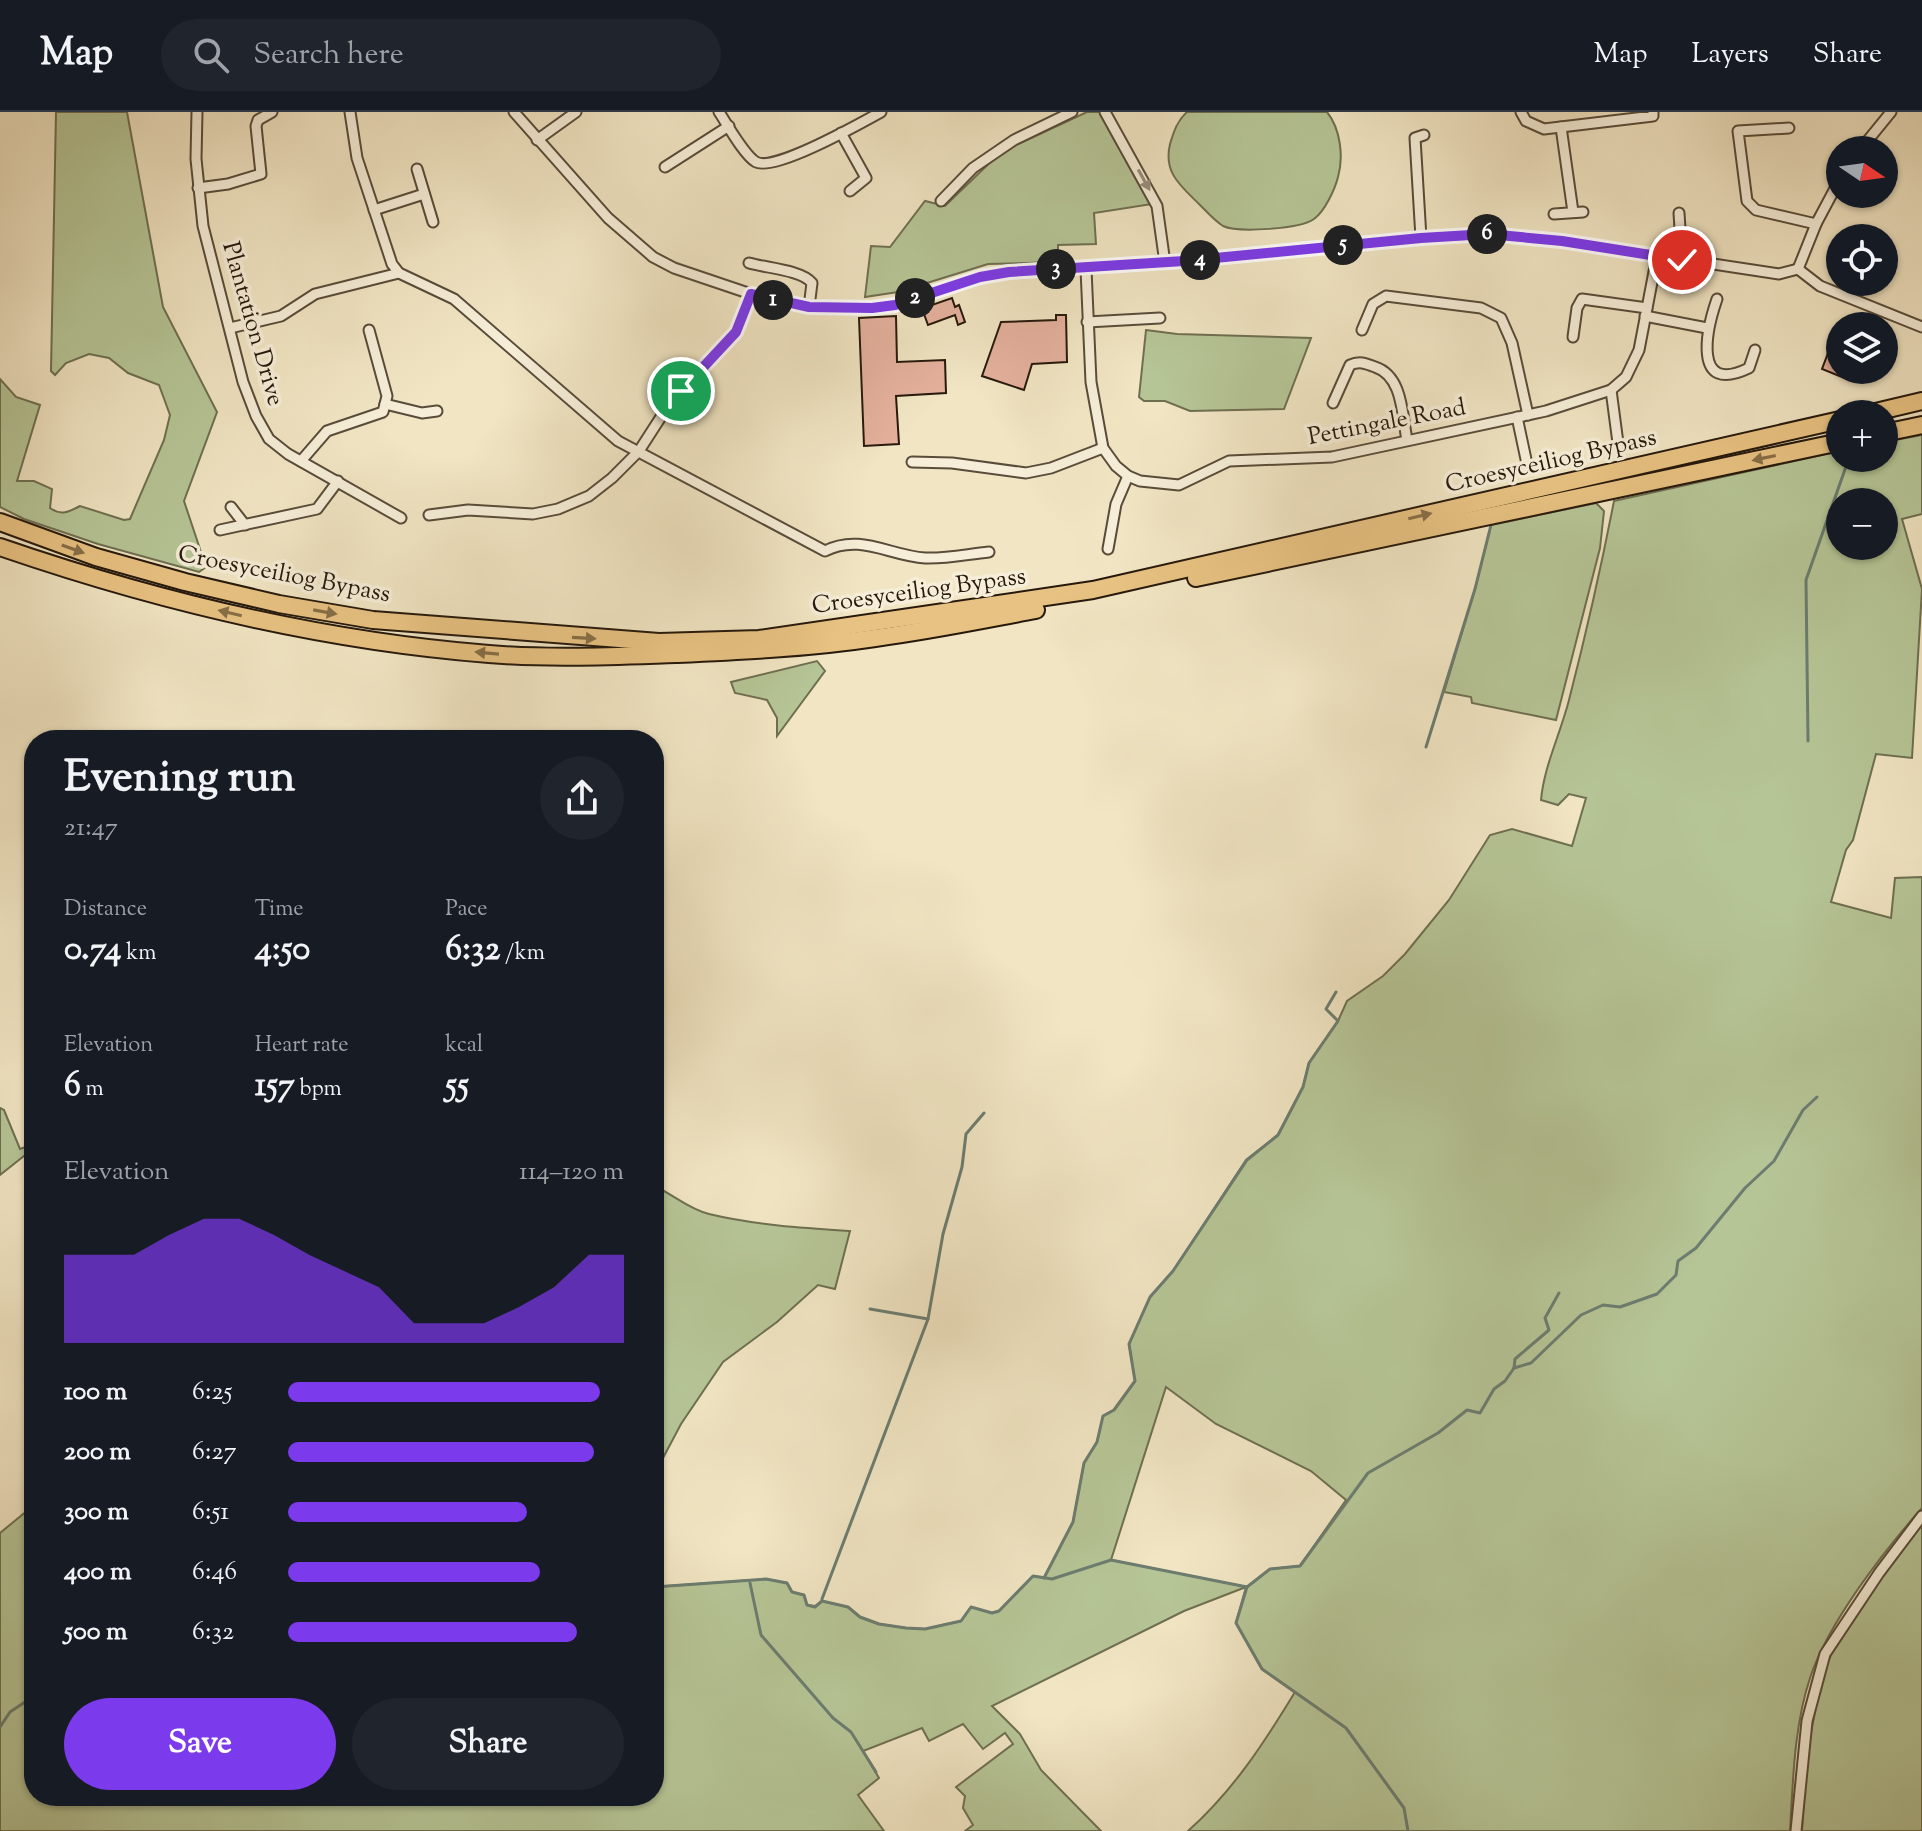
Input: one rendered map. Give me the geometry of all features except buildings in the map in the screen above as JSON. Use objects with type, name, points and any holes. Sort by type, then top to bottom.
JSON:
[{"type":"highway","points":[[1898,407],[1922,401]]},
{"type":"highway","name":"Croesyceiliog Bypass","points":[[0,522],[96,557],[185,582],[279,604],[373,620],[659,642],[759,639],[1093,590],[1826,423]]},
{"type":"highway","points":[[1898,430],[1922,425]]},
{"type":"highway","name":"Croesyceiliog Bypass","points":[[0,547],[58,567],[231,613],[403,645],[490,654],[578,657],[755,650],[874,639],[1093,600],[1826,445]]},
{"type":"street","name":"Plantation Drive","points":[[197,112],[198,188],[203,226],[243,382],[256,416],[269,439],[301,461],[401,518]]},
{"type":"street","points":[[198,188],[228,184],[261,174],[256,126],[258,120],[272,112]]},
{"type":"street","points":[[350,112],[354,145],[392,264],[399,273],[454,299],[605,431],[825,551],[842,545],[868,544],[924,558],[989,552]]},
{"type":"street","points":[[514,112],[608,218],[653,257],[674,268],[751,294],[809,307],[872,308],[895,305],[980,277],[1009,272],[1165,263],[1488,234],[1562,241],[1779,274],[1798,269]]},
{"type":"street","points":[[537,140],[576,112]]},
{"type":"street","points":[[719,112],[754,161],[765,165],[841,133],[865,116],[881,112]]},
{"type":"street","points":[[941,201],[973,168],[1014,140],[1072,112]]},
{"type":"street","points":[[1105,112],[1157,206],[1165,263]]},
{"type":"street","points":[[1521,112],[1526,121],[1535,127],[1561,127],[1653,116],[1653,112]]},
{"type":"street","points":[[1871,136],[1891,112]]},
{"type":"street","points":[[665,167],[729,126]]},
{"type":"street","points":[[1554,214],[1578,212],[1561,127]]},
{"type":"street","points":[[1789,128],[1738,131],[1747,201],[1756,210],[1816,224]]},
{"type":"street","points":[[841,133],[866,178],[850,191]]},
{"type":"street","points":[[1421,238],[1415,138],[1424,135]]},
{"type":"street","points":[[417,169],[433,222]]},
{"type":"street","points":[[374,210],[424,194]]},
{"type":"street","points":[[1798,269],[1826,205]]},
{"type":"street","points":[[1679,213],[1682,260]]},
{"type":"street","points":[[1618,443],[1611,390],[1626,377],[1635,359],[1657,256]]},
{"type":"street","points":[[749,263],[808,278],[812,283],[809,307]]},
{"type":"street","points":[[1086,269],[1094,414],[1103,448],[1128,476],[1116,504],[1108,549]]},
{"type":"street","points":[[1798,269],[1820,286],[1922,327]]},
{"type":"street","points":[[230,328],[281,316],[315,294],[399,273]]},
{"type":"street","points":[[429,515],[468,510],[533,514],[558,509],[589,496],[639,451],[668,406],[736,332],[751,294]]},
{"type":"street","points":[[1376,330],[1363,327],[1373,304],[1386,296],[1481,308],[1501,318],[1512,343],[1528,415]]},
{"type":"street","points":[[1573,337],[1577,308],[1582,299],[1707,328]]},
{"type":"street","points":[[1717,299],[1707,328],[1707,356],[1713,368],[1722,374],[1735,375],[1749,368],[1755,350]]},
{"type":"street","points":[[1087,322],[1160,318]]},
{"type":"street","points":[[301,461],[327,431],[383,412],[387,396],[369,330]]},
{"type":"street","points":[[1333,403],[1352,363],[1360,362],[1388,373],[1395,381],[1407,440]]},
{"type":"street","name":"Pettingale Road","points":[[1128,476],[1149,483],[1179,485],[1229,461],[1332,457],[1528,415],[1611,390]]},
{"type":"street","points":[[1338,391],[1349,396]]},
{"type":"street","points":[[385,404],[422,413],[437,411]]},
{"type":"street","points":[[1517,417],[1527,464]]},
{"type":"street","points":[[912,462],[952,463],[1026,473],[1051,468],[1103,448]]},
{"type":"street","points":[[220,530],[317,509],[338,481]]},
{"type":"street","points":[[231,507],[245,525]]},
{"type":"street","points":[[1796,1831],[1801,1755],[1821,1665],[1879,1573],[1922,1516]]},
{"type":"green space","points":[[56,112],[127,112],[163,307],[217,412],[184,501],[206,567],[199,572],[98,544],[24,519],[0,507],[0,379],[16,397],[40,405],[17,481],[34,481],[52,489],[50,508],[58,512],[80,506],[124,520],[130,519],[164,440],[170,415],[159,385],[128,373],[109,358],[89,354],[66,363],[55,375],[51,371]]},
{"type":"green space","points":[[1087,112],[1103,112],[1152,204],[1094,213],[1096,244],[1058,245],[1058,262],[988,264],[898,292],[865,297],[871,246],[890,247],[925,201],[945,206],[1001,152]]},
{"type":"green space","points":[[1187,112],[1327,112],[1338,134],[1341,160],[1335,188],[1322,211],[1307,222],[1283,227],[1242,229],[1220,224],[1180,185],[1171,171],[1170,144],[1178,123]]},
{"type":"green space","points":[[1146,330],[1177,334],[1311,338],[1284,409],[1190,411],[1165,401],[1144,401],[1139,397]]},
{"type":"green space","points":[[1922,435],[1922,514],[1902,519],[1922,589],[1912,758],[1876,754],[1853,840],[1846,850],[1831,902],[1891,918],[1895,878],[1922,877],[1922,1508],[1858,1589],[1818,1657],[1801,1715],[1790,1831],[1188,1831],[1247,1766],[1295,1692],[1262,1669],[1236,1623],[1246,1587],[1184,1611],[992,1706],[1020,1734],[1041,1770],[1101,1831],[965,1831],[973,1825],[963,1808],[965,1796],[956,1787],[1013,1744],[1005,1733],[983,1749],[963,1724],[929,1741],[922,1728],[863,1751],[879,1778],[858,1795],[884,1831],[0,1831],[0,1533],[24,1513],[24,1806],[664,1806],[664,1586],[766,1579],[787,1583],[792,1592],[804,1595],[807,1605],[815,1606],[822,1601],[848,1607],[860,1617],[879,1624],[925,1629],[961,1621],[971,1607],[992,1613],[999,1611],[1033,1576],[1044,1578],[1073,1522],[1084,1463],[1097,1442],[1103,1416],[1114,1410],[1135,1381],[1129,1344],[1150,1297],[1173,1271],[1246,1160],[1278,1135],[1303,1087],[1309,1063],[1338,1021],[1347,1001],[1383,976],[1405,954],[1449,900],[1490,835],[1512,829],[1572,846],[1586,798],[1569,794],[1558,805],[1541,800],[1545,775],[1581,650],[1614,501],[1826,454],[1826,472],[1898,472],[1898,439]],"holes":[[[1166,1387],[1216,1424],[1311,1471],[1346,1500],[1300,1566],[1270,1569],[1247,1587],[1111,1560]]]},
{"type":"green space","points":[[1596,503],[1604,511],[1600,548],[1556,720],[1472,703],[1471,697],[1444,692],[1491,525]]},
{"type":"green space","points":[[817,661],[825,671],[777,736],[777,718],[767,700],[735,693],[731,682]]},
{"type":"green space","points":[[0,1108],[4,1110],[20,1149],[24,1148],[24,1156],[0,1175]]},
{"type":"green space","points":[[664,1192],[694,1209],[726,1218],[850,1231],[835,1289],[818,1285],[777,1322],[723,1362],[681,1424],[664,1456]]},
{"type":"green space","points":[[1922,1525],[1922,1831],[1802,1831],[1807,1754],[1822,1674],[1831,1655],[1891,1564]]},
{"type":"waterway","points":[[1808,741],[1806,580],[1844,472]]},
{"type":"waterway","points":[[1426,747],[1475,589],[1491,525]]},
{"type":"waterway","points":[[1044,1578],[1073,1522],[1084,1463],[1097,1442],[1103,1416],[1114,1410],[1135,1381],[1129,1344],[1150,1297],[1173,1271],[1247,1160],[1278,1135],[1303,1087],[1309,1063],[1338,1021],[1326,1009],[1336,992]]},
{"type":"waterway","points":[[664,1586],[766,1579],[787,1583],[792,1592],[804,1595],[807,1605],[815,1607],[822,1601],[848,1607],[860,1617],[879,1624],[925,1629],[961,1621],[971,1607],[992,1613],[999,1611],[1033,1576],[1052,1579],[1111,1560],[1247,1587],[1270,1569],[1300,1566],[1368,1473],[1438,1433],[1467,1410],[1480,1413],[1494,1389],[1505,1381],[1514,1368],[1531,1363],[1581,1315],[1603,1305],[1620,1307],[1657,1294],[1676,1275],[1678,1261],[1696,1248],[1745,1188],[1774,1161],[1803,1110],[1817,1097]]},
{"type":"waterway","points":[[822,1599],[928,1319],[943,1234],[962,1167],[966,1134],[984,1113]]},
{"type":"waterway","points":[[1514,1368],[1515,1359],[1549,1330],[1545,1318],[1559,1293]]},
{"type":"waterway","points":[[870,1309],[928,1319]]},
{"type":"waterway","points":[[750,1583],[761,1635],[833,1718],[851,1732],[876,1772]]},
{"type":"waterway","points":[[1247,1587],[1236,1623],[1262,1669],[1346,1728],[1404,1808],[1408,1831]]},
{"type":"waterway","points":[[0,1727],[10,1712],[24,1703]]},
{"type":"route","points":[[681,391],[736,332],[751,294],[809,307],[872,308],[895,305],[980,277],[1009,272],[1086,269],[1488,234],[1562,241],[1682,260]]}]
